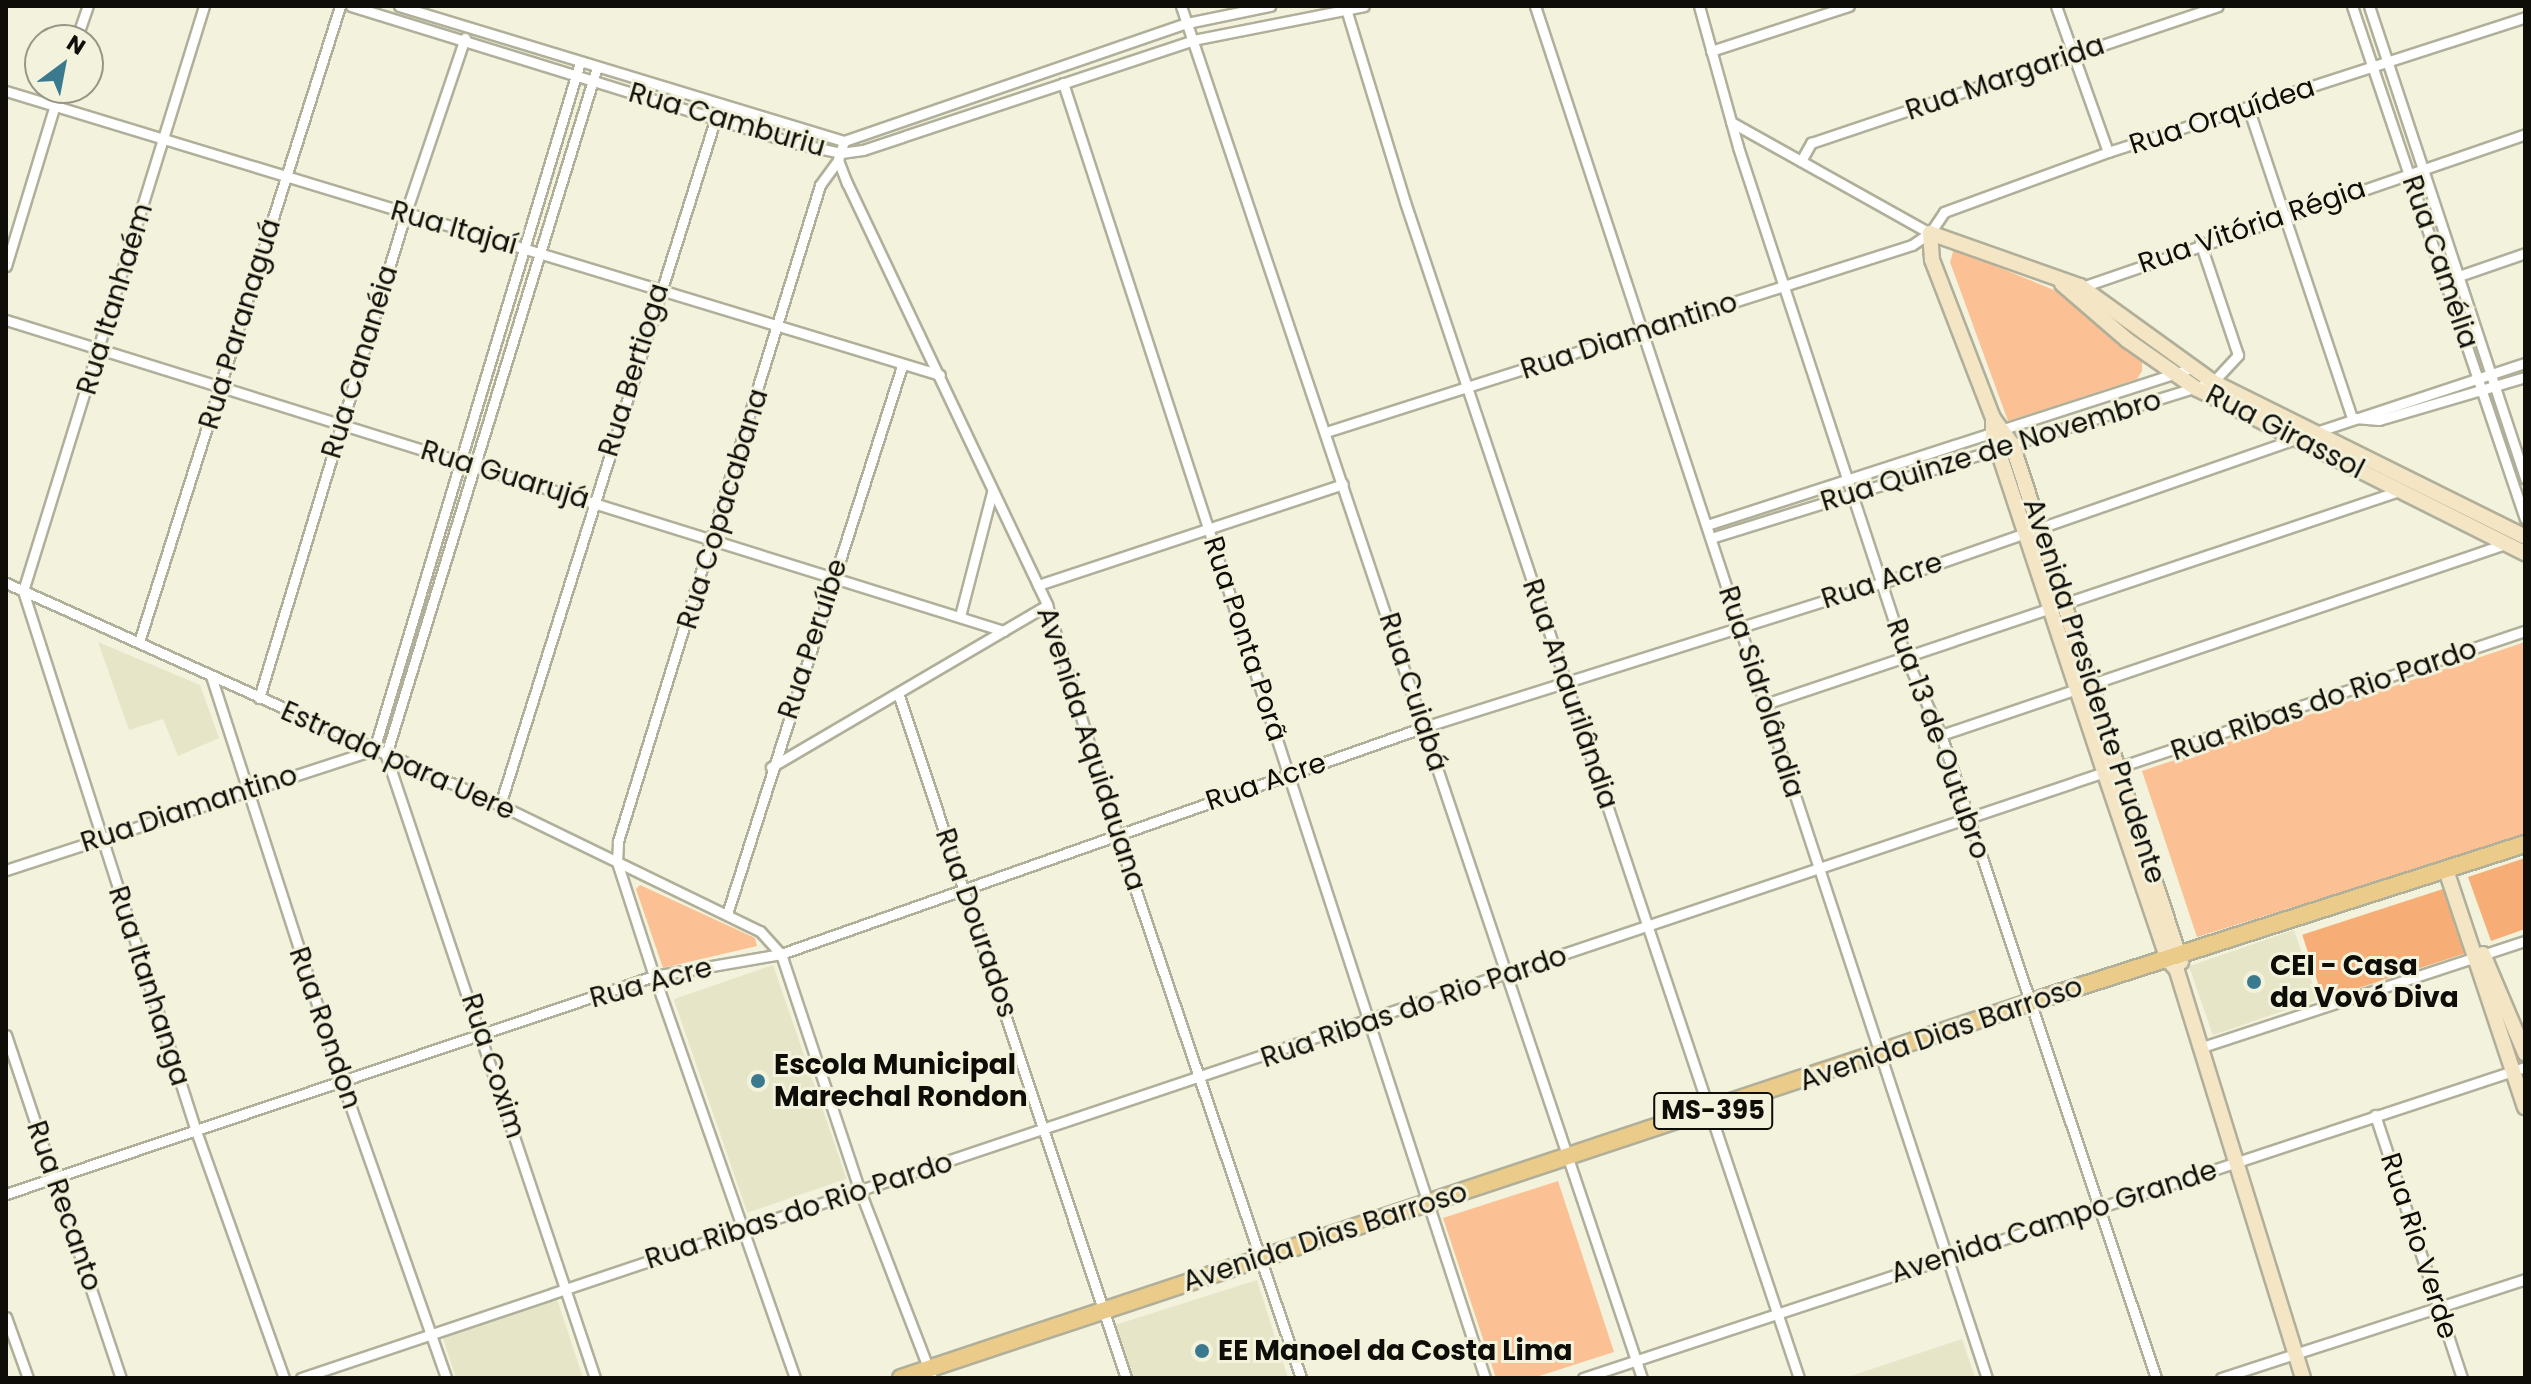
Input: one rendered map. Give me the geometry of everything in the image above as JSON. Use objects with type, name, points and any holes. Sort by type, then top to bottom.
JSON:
[{"type":"main road","name":"Avenida Dias Barroso","points":[[901,1378],[931,1373],[1103,1311],[1430,1201],[1710,1112],[2031,1002],[2176,962],[2525,844]]},
{"type":"street","name":"Rua Itanhaém","points":[[23,591],[204,6]]},
{"type":"street","name":"Rua Paranaguá","points":[[139,642],[340,6]]},
{"type":"street","name":"Rua Camburiu","points":[[351,6],[839,156],[1193,40],[1364,6]]},
{"type":"street","name":"Rua Camburiu","points":[[399,6],[720,106],[844,141],[1187,23],[1270,6]]},
{"type":"street","name":"Rua Cuiabá","points":[[1181,6],[1642,1378]]},
{"type":"street","name":"Rua Sidrolândia","points":[[1535,6],[1820,870],[1884,1052],[1987,1378]]},
{"type":"street","name":"Rua 13 de Outubro","points":[[1699,6],[1731,122],[1906,658],[1941,735],[2156,1378]]},
{"type":"street","points":[[1711,51],[1849,6]]},
{"type":"street","points":[[2056,6],[2108,152]]},
{"type":"street","name":"Rua Margarida","points":[[1801,161],[1811,143],[2218,6]]},
{"type":"street","name":"Rua Camélia","points":[[2352,6],[2446,280],[2484,376]]},
{"type":"street","points":[[2369,6],[2458,276],[2488,390],[2521,490],[2525,519]]},
{"type":"street","name":"Rua Anaurilândia","points":[[1346,9],[1467,387],[1799,1378]]},
{"type":"street","name":"Rua Orquídea","points":[[1930,233],[1944,212],[2108,152],[2525,17]]},
{"type":"street","name":"Rua Cananéia","points":[[259,698],[405,215],[468,28]]},
{"type":"street","points":[[374,750],[580,62]]},
{"type":"street","points":[[386,755],[597,67]]},
{"type":"street","name":"Rua Ponta Porã","points":[[1063,83],[1430,1201],[1485,1378]]},
{"type":"street","name":"Rua Itajaí","points":[[6,91],[284,179],[523,247],[902,366],[940,375]]},
{"type":"street","points":[[6,266],[55,104]]},
{"type":"street","points":[[947,105],[952,120]]},
{"type":"street","name":"Rua Bertioga","points":[[500,805],[658,290],[720,106]]},
{"type":"street","points":[[2248,107],[2352,417],[2379,420],[2525,377]]},
{"type":"street","name":"Rua Girassol","points":[[1731,122],[1930,233],[2077,290],[2213,382],[2525,537]]},
{"type":"street","name":"Rua Vitória Régia","points":[[2077,290],[2200,242],[2525,134]]},
{"type":"street","points":[[839,156],[844,141]]},
{"type":"street","name":"Rua Copacabana","points":[[617,862],[618,841],[714,541],[820,185],[839,156]]},
{"type":"street","name":"Avenida Aquidauana","points":[[839,156],[1047,605],[1117,835],[1301,1378]]},
{"type":"street","name":"Rua Diamantino","points":[[1326,432],[1912,245],[1930,233]]},
{"type":"street","name":"Avenida Presidente Prudente","points":[[1930,233],[1932,260],[2002,439],[2176,962],[2233,1162],[2303,1378]]},
{"type":"street","name":"Rua Quinze de Novembro","points":[[1707,525],[1848,481],[2197,389],[2213,382],[2238,355],[2200,242]]},
{"type":"street","points":[[2446,280],[2525,253]]},
{"type":"street","name":"Rua Girassol","points":[[2077,290],[2197,389],[2525,553]]},
{"type":"street","name":"Rua Guarujá","points":[[6,320],[1004,631]]},
{"type":"street","name":"Rua Acre","points":[[6,1194],[654,976],[781,954],[1424,727],[1739,625],[1882,583],[2317,432],[2352,417],[2525,363]]},
{"type":"street","name":"Rua Peruíbe","points":[[727,914],[771,767],[902,366]]},
{"type":"street","name":"Rua Quinze de Novembro","points":[[1711,538],[1852,494],[2195,367]]},
{"type":"street","points":[[2488,390],[2525,479]]},
{"type":"street","points":[[1038,585],[1208,526],[1343,484]]},
{"type":"street","points":[[1765,704],[2058,609],[2402,490]]},
{"type":"street","points":[[960,616],[993,492]]},
{"type":"street","points":[[1941,735],[2505,544]]},
{"type":"street","name":"Estrada para Uere","points":[[6,583],[500,805],[760,931],[781,954]]},
{"type":"street","name":"Rua Itanhanga","points":[[23,591],[196,1131],[284,1378]]},
{"type":"street","points":[[771,767],[899,696],[1047,605]]},
{"type":"street","name":"Rua Ribas do Rio Pardo","points":[[301,1378],[744,1228],[1370,1023],[2525,631]]},
{"type":"street","name":"Rua Rondon","points":[[211,676],[342,1082],[446,1378]]},
{"type":"street","name":"Rua Dourados","points":[[899,696],[1046,1129],[1126,1378]]},
{"type":"street","name":"Rua Diamantino","points":[[6,870],[245,789],[374,750]]},
{"type":"street","name":"Rua Coxim","points":[[386,755],[484,1034],[595,1378]]},
{"type":"street","points":[[617,862],[795,1378]]},
{"type":"street","points":[[2450,869],[2519,1069],[2525,1107]]},
{"type":"street","points":[[2199,1048],[2525,941]]},
{"type":"street","points":[[781,954],[860,1191],[931,1373]]},
{"type":"street","points":[[2479,956],[2525,1053]]},
{"type":"street","name":"Rua Recanto","points":[[6,1035],[121,1378]]},
{"type":"street","name":"Avenida Campo Grande","points":[[1583,1378],[2519,1069]]},
{"type":"street","name":"Rua Rio Verde","points":[[2375,1115],[2462,1378]]},
{"type":"street","points":[[2221,1378],[2525,1279]]},
{"type":"street","points":[[6,1317],[28,1378]]},
{"type":"shaded area","points":[[1954,249],[2066,295],[2142,362],[2142,371],[2137,379],[2008,421],[1950,262]]},
{"type":"shaded area","points":[[98,642],[200,685],[219,738],[178,756],[163,719],[129,730]]},
{"type":"shaded area","points":[[2525,642],[2525,835],[2197,937],[2142,771]]},
{"type":"shaded area","points":[[2525,858],[2525,929],[2491,941],[2468,877]]},
{"type":"shaded area","points":[[640,885],[755,938],[757,946],[663,968],[636,889]]},
{"type":"shaded area","points":[[2443,889],[2464,954],[2323,999],[2302,935]]},
{"type":"shaded area","name":"CEI - Casa da Vovó Diva","points":[[2294,930],[2318,999],[2213,1035],[2189,966]]},
{"type":"shaded area","name":"Escola Municipal Marechal Rondon","points":[[773,965],[847,1179],[747,1213],[674,999]]},
{"type":"shaded area","points":[[1558,1181],[1614,1352],[1533,1378],[1496,1378],[1443,1218]]},
{"type":"shaded area","name":"EE Manoel da Costa Lima","points":[[1257,1280],[1288,1378],[1132,1378],[1115,1325]]},
{"type":"shaded area","points":[[557,1299],[583,1378],[456,1378],[442,1335]]},
{"type":"shaded area","points":[[1962,1339],[1975,1378],[1845,1378]]},
{"type":"place","name":"CEI - Casa da Vovó Diva","points":[[2254,982]]},
{"type":"place","name":"Escola Municipal Marechal Rondon","points":[[758,1081]]},
{"type":"place","name":"EE Manoel da Costa Lima","points":[[1202,1351]]}]
